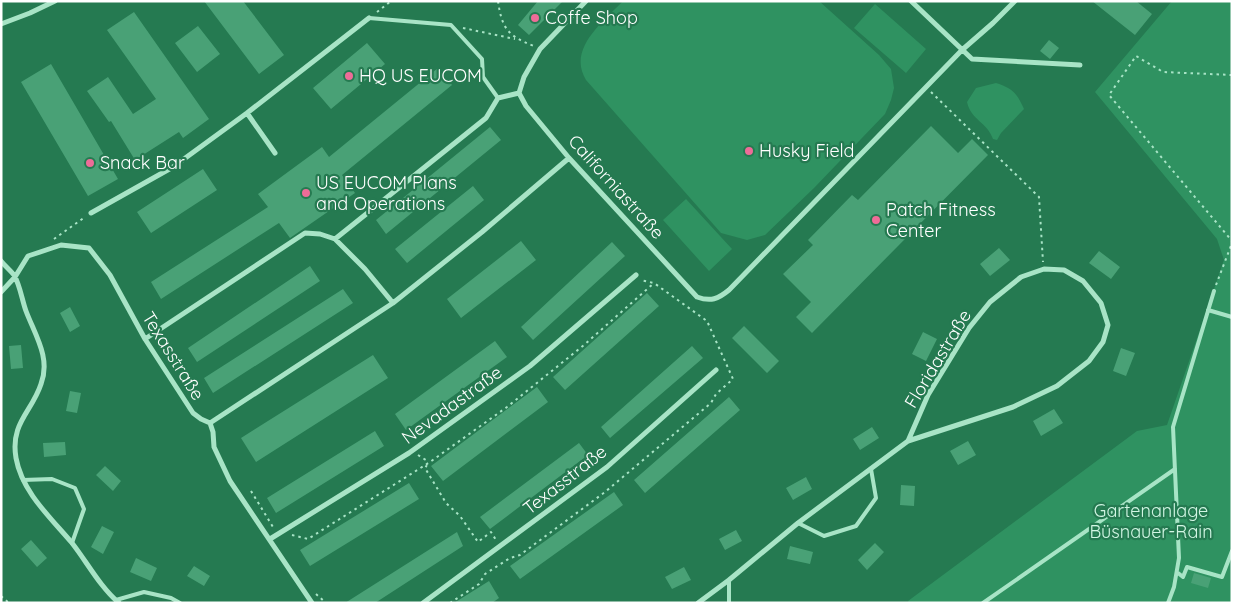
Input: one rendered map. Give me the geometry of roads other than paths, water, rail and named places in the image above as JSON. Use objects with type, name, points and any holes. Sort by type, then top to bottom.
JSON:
[{"type":"street","points":[[1,24],[30,14],[55,1]]},
{"type":"street","points":[[334,239],[486,118],[498,98],[519,93],[524,77],[540,49],[586,1]]},
{"type":"street","points":[[962,50],[1015,1]]},
{"type":"street","points":[[916,3],[972,59],[1080,65]]},
{"type":"street","points":[[91,213],[173,167],[247,113],[369,18]]},
{"type":"street","name":"Californiastraße","points":[[519,93],[526,106],[569,158],[697,296],[707,300],[715,299],[729,290],[962,50]]},
{"type":"street","points":[[247,113],[274,153]]},
{"type":"street","points":[[210,422],[393,303],[482,232],[569,158]]},
{"type":"street","points":[[145,339],[305,233],[320,234],[334,239],[365,269],[393,303]]},
{"type":"street","name":"Texasstraße","points":[[14,277],[28,256],[61,245],[89,248],[110,275],[145,339],[193,414],[201,420],[210,422],[214,447],[230,481],[312,603]]},
{"type":"street","points":[[1,261],[14,277],[27,314],[38,336],[44,363],[42,384],[16,430],[16,458],[23,480],[48,517],[72,543],[118,601]]},
{"type":"street","name":"Floridastraße","points":[[698,603],[798,523],[908,441],[1013,407],[1057,386],[1089,360],[1102,342],[1108,325],[1101,303],[1083,281],[1064,270],[1044,269],[1021,277],[990,302],[969,328],[928,395],[908,441]]},
{"type":"street","points":[[1,292],[14,277]]},
{"type":"street","name":"Nevadastraße","points":[[270,539],[412,451],[530,366],[634,277]]},
{"type":"street","name":"Texasstraße","points":[[423,603],[607,467],[716,370]]},
{"type":"lane","points":[[369,18],[451,25],[482,59],[483,77],[498,98]]},
{"type":"lane","points":[[1168,603],[1178,573],[1179,558],[1173,427],[1214,291]]},
{"type":"lane","points":[[1208,310],[1232,317]]},
{"type":"lane","points":[[798,523],[824,536],[856,526],[876,498],[871,469]]},
{"type":"lane","points":[[983,603],[1175,469]]},
{"type":"lane","points":[[23,480],[52,479],[75,488],[84,509],[72,543]]},
{"type":"lane","points":[[1178,573],[1183,577],[1187,567],[1222,577],[1232,551]]},
{"type":"lane","points":[[729,580],[729,603]]},
{"type":"lane","points":[[118,601],[144,592],[171,598],[180,603]]},
{"type":"place","name":"Coffe Shop","points":[[535,18]]},
{"type":"place","name":"HQ US EUCOM","points":[[349,76]]},
{"type":"place","name":"Husky Field","points":[[749,151]]},
{"type":"place","name":"Snack Bar","points":[[90,163]]},
{"type":"place","name":"US EUCOM Plans and Operations","points":[[306,193]]},
{"type":"place","name":"Patch Fitness Center","points":[[876,220]]},
{"type":"park label","name":"Gartenanlage Büsnauer-Rain","points":[[1151,521]]}]
